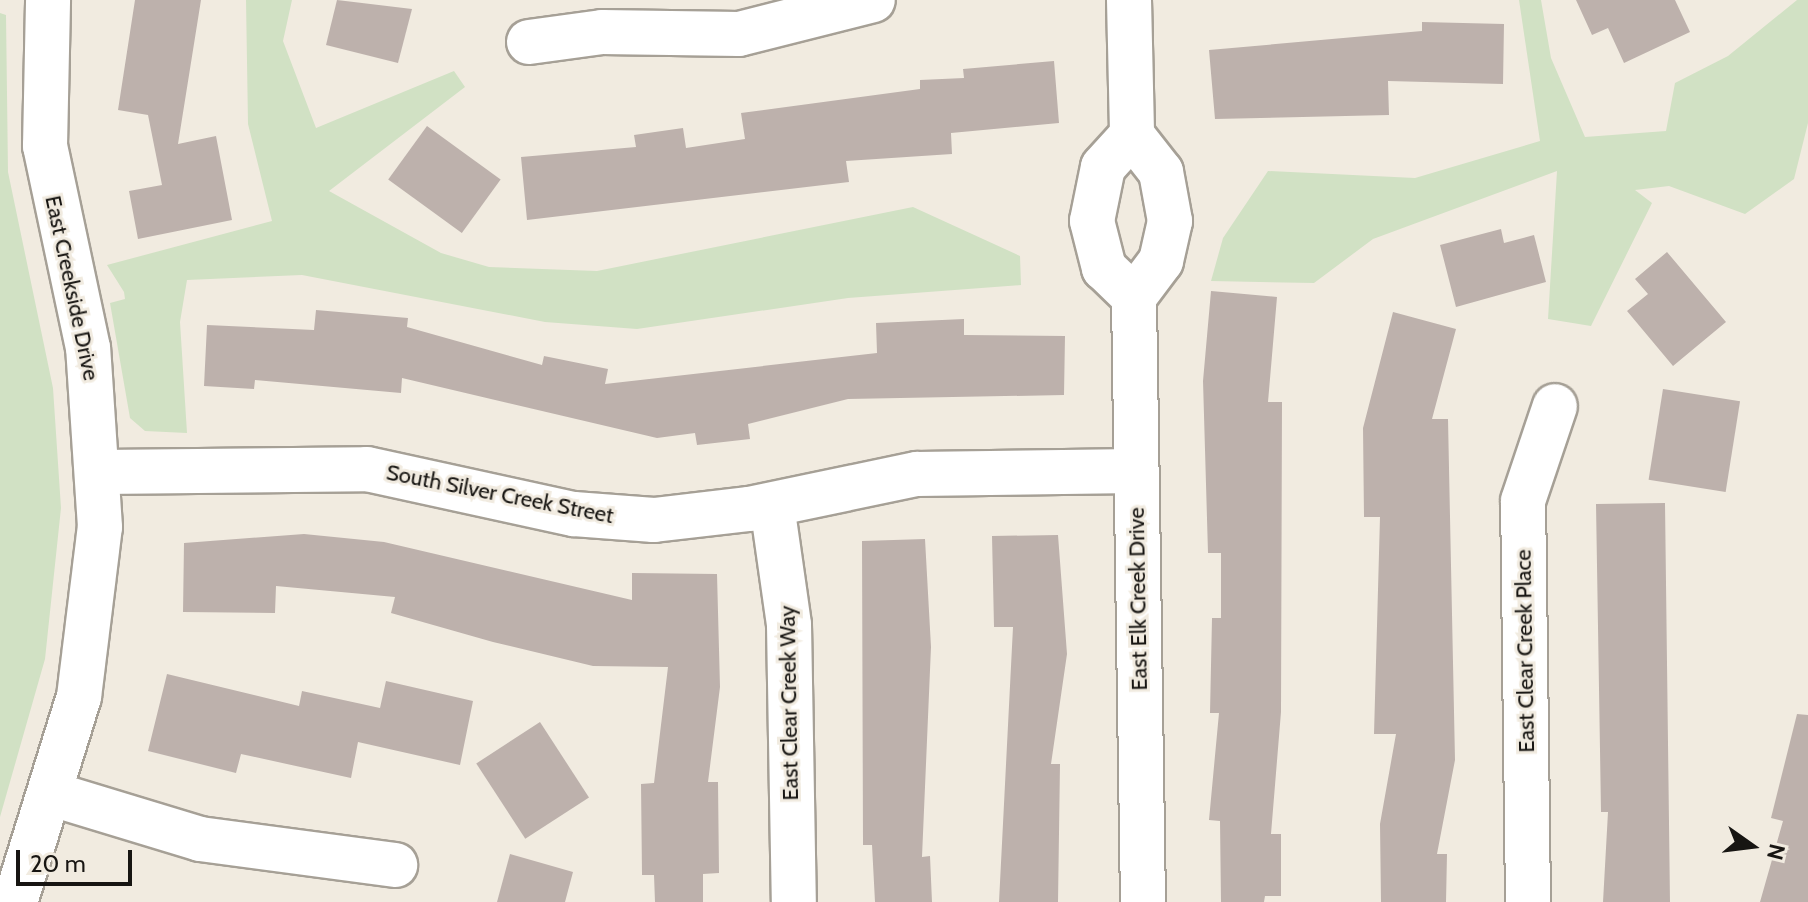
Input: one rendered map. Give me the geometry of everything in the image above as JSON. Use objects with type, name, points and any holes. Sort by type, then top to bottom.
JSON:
[{"type":"street","name":"East Creekside Drive","points":[[15,902],[52,794],[94,615],[100,472],[88,348],[45,146],[48,0]]},
{"type":"street","points":[[529,42],[602,32],[739,34],[873,0]]},
{"type":"street","points":[[1129,0],[1132,135],[1161,172],[1170,221],[1161,261],[1134,297],[1104,268],[1092,221],[1103,167],[1132,135]]},
{"type":"street","name":"East Elk Creek Drive","points":[[1134,297],[1143,902]]},
{"type":"street","name":"East Clear Creek Place","points":[[1528,902],[1523,501],[1555,406]]},
{"type":"street","name":"South Silver Creek Street","points":[[100,472],[367,469],[618,519],[772,505],[917,474],[1136,471]]},
{"type":"street","name":"East Clear Creek Way","points":[[772,505],[789,617],[794,902]]},
{"type":"street","points":[[52,794],[200,839],[395,865]]},
{"type":"green space","points":[[246,0],[292,0],[283,41],[316,128],[454,71],[465,87],[329,191],[441,253],[489,267],[597,271],[913,207],[1020,256],[1021,285],[848,298],[637,329],[545,322],[302,275],[187,280],[180,322],[187,433],[145,431],[130,418],[110,303],[125,299],[124,292],[107,265],[272,221],[248,124]]},
{"type":"green space","points":[[1519,0],[1541,0],[1551,58],[1585,137],[1666,131],[1675,83],[1728,56],[1797,0],[1808,0],[1808,123],[1794,179],[1745,214],[1669,186],[1635,190],[1652,203],[1591,326],[1548,319],[1557,171],[1373,239],[1314,283],[1211,281],[1223,238],[1268,171],[1415,178],[1540,141]]},
{"type":"green space","points":[[0,13],[6,15],[8,172],[53,388],[61,508],[45,659],[0,817]]},
{"type":"building","points":[[135,0],[201,0],[178,144],[216,136],[232,220],[138,239],[129,191],[162,185],[148,115],[118,110]]},
{"type":"building","points":[[337,0],[412,9],[398,63],[326,45]]},
{"type":"building","points":[[1576,0],[1675,0],[1690,32],[1624,63],[1608,28],[1592,35]]},
{"type":"building","points":[[1422,22],[1504,24],[1503,84],[1388,81],[1389,115],[1215,119],[1209,50],[1422,31]]},
{"type":"building","points":[[1054,61],[1059,123],[951,133],[952,154],[846,161],[849,182],[527,220],[521,157],[636,147],[634,135],[683,128],[686,148],[745,139],[741,113],[920,89],[920,80],[964,78],[963,69]]},
{"type":"building","points":[[427,126],[501,179],[462,233],[388,179]]},
{"type":"building","points":[[1501,229],[1504,243],[1534,235],[1546,282],[1456,307],[1440,245]]},
{"type":"building","points":[[1667,252],[1726,322],[1673,366],[1627,311],[1648,294],[1635,279]]},
{"type":"building","points":[[1211,291],[1277,297],[1268,402],[1282,402],[1281,712],[1271,834],[1281,834],[1281,896],[1265,896],[1264,902],[1221,902],[1220,821],[1209,820],[1219,713],[1210,713],[1212,618],[1221,618],[1221,553],[1208,553],[1203,381]]},
{"type":"building","points":[[316,310],[408,318],[407,327],[542,365],[544,356],[608,369],[605,384],[877,353],[876,323],[964,319],[964,335],[1065,336],[1064,395],[848,399],[748,424],[750,439],[697,445],[695,433],[657,438],[402,378],[401,393],[255,380],[254,389],[204,386],[207,325],[314,330]]},
{"type":"building","points":[[1393,312],[1456,329],[1432,419],[1448,419],[1455,760],[1437,854],[1447,854],[1446,902],[1381,902],[1380,824],[1396,734],[1374,734],[1380,517],[1364,517],[1363,428]]},
{"type":"building","points":[[1663,389],[1740,401],[1726,492],[1649,480]]},
{"type":"building","points":[[1665,503],[1670,902],[1603,902],[1608,812],[1601,812],[1596,504]]},
{"type":"building","points":[[304,534],[384,542],[632,600],[632,573],[717,574],[720,687],[708,782],[718,782],[719,873],[703,874],[703,902],[655,902],[654,875],[642,875],[641,784],[654,783],[668,667],[593,666],[493,642],[391,613],[395,597],[276,586],[275,613],[183,612],[184,543]]},
{"type":"building","points":[[1058,535],[1067,654],[1051,764],[1060,764],[1058,902],[999,902],[1013,627],[994,627],[992,536]]},
{"type":"building","points":[[925,539],[931,647],[922,857],[930,856],[932,902],[875,902],[872,845],[863,845],[862,541]]},
{"type":"building","points":[[167,674],[299,706],[302,691],[380,708],[386,681],[473,701],[460,765],[358,742],[351,778],[241,754],[236,773],[148,751]]},
{"type":"building","points":[[1797,714],[1808,715],[1808,902],[1760,902],[1783,821],[1771,818]]},
{"type":"building","points":[[540,722],[589,797],[525,839],[476,763]]},
{"type":"building","points":[[510,854],[573,872],[565,902],[497,902]]}]
